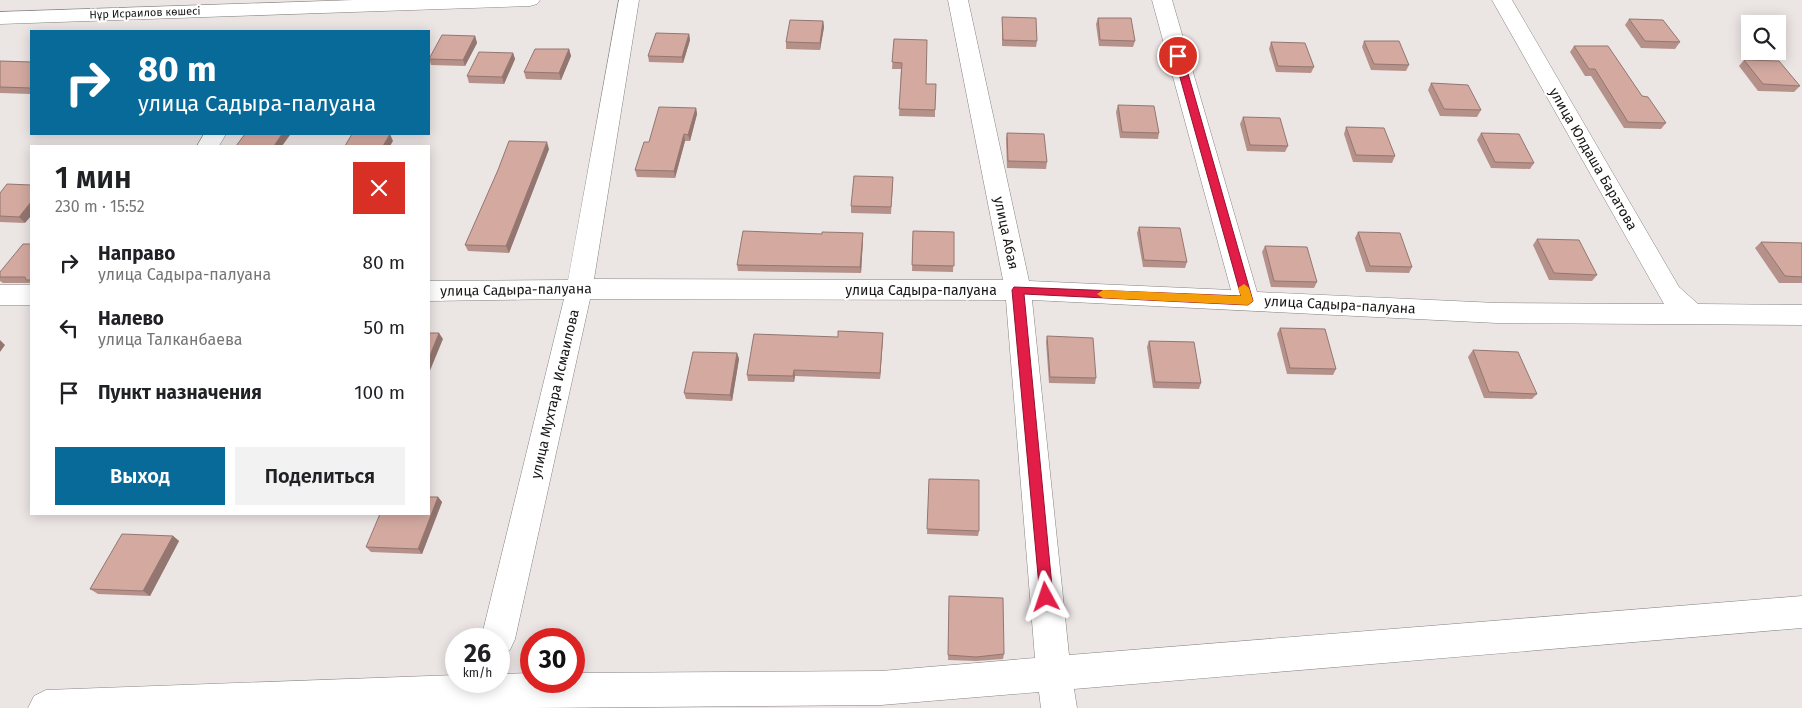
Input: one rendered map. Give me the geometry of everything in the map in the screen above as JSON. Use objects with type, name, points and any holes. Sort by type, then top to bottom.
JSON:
[{"type":"street","name":"Нұр Исраилов көшесі","points":[[0,18],[291,4],[530,0]]},
{"type":"street","name":"улица Мухтара Исмаилова","points":[[501,628],[578,290],[629,0]]},
{"type":"street","name":"улица Абая","points":[[958,0],[1018,290],[1054,674],[1059,708]]},
{"type":"street","points":[[1162,0],[1248,301]]},
{"type":"street","name":"улица Юлдаша Баратова","points":[[1502,0],[1670,294],[1691,314]]},
{"type":"street","points":[[276,30],[291,4]]},
{"type":"street","name":"улица Садыра-палуана","points":[[430,292],[1018,290],[1497,313],[1802,315]]},
{"type":"street","points":[[0,295],[30,295]]},
{"type":"street","points":[[510,693],[881,688],[1802,612]]},
{"type":"street","points":[[46,708],[486,693]]},
{"type":"building","points":[[1002,17],[1036,18],[1037,41],[1003,40]]},
{"type":"building","points":[[1098,18],[1131,18],[1135,41],[1100,40]]},
{"type":"building","points":[[1629,19],[1663,20],[1680,42],[1645,41]]},
{"type":"building","points":[[790,20],[823,21],[820,43],[786,42]]},
{"type":"building","points":[[656,33],[689,34],[682,57],[648,56]]},
{"type":"building","points":[[442,35],[475,36],[463,60],[430,59]]},
{"type":"building","points":[[894,39],[927,40],[926,84],[936,84],[935,110],[899,109],[902,63],[892,62]]},
{"type":"building","points":[[1364,41],[1399,41],[1409,65],[1374,64]]},
{"type":"building","points":[[1271,42],[1305,43],[1314,67],[1278,66]]},
{"type":"building","points":[[1574,46],[1608,46],[1642,96],[1648,97],[1666,123],[1628,122],[1595,69],[1589,69]]},
{"type":"building","points":[[535,49],[569,49],[559,73],[524,72]]},
{"type":"building","points":[[479,52],[513,53],[502,77],[467,76]]},
{"type":"building","points":[[1744,60],[1779,61],[1800,86],[1763,84]]},
{"type":"building","points":[[0,61],[30,62],[30,88],[0,87]]},
{"type":"building","points":[[1431,83],[1468,85],[1481,110],[1444,109]]},
{"type":"building","points":[[1118,105],[1154,106],[1159,133],[1122,132]]},
{"type":"building","points":[[659,107],[696,108],[688,135],[684,134],[674,171],[635,170],[644,142],[649,142]]},
{"type":"building","points":[[1243,117],[1280,118],[1288,146],[1250,145]]},
{"type":"building","points":[[1346,127],[1384,128],[1395,156],[1356,155]]},
{"type":"building","points":[[1007,133],[1044,134],[1047,162],[1008,161]]},
{"type":"building","points":[[1481,133],[1519,134],[1534,163],[1495,162]]},
{"type":"building","points":[[244,135],[281,135],[275,145],[237,145]]},
{"type":"building","points":[[351,135],[389,135],[384,145],[346,145]]},
{"type":"building","points":[[509,141],[547,142],[506,246],[465,245],[498,170]]},
{"type":"building","points":[[854,176],[893,177],[891,207],[851,206]]},
{"type":"building","points":[[7,184],[30,185],[30,203],[19,217],[0,216],[0,193]]},
{"type":"building","points":[[1139,227],[1180,228],[1187,262],[1144,260]]},
{"type":"building","points":[[743,231],[822,234],[822,232],[863,233],[860,267],[737,265]]},
{"type":"building","points":[[913,231],[954,232],[954,266],[912,265]]},
{"type":"building","points":[[1358,232],[1400,233],[1412,267],[1370,266]]},
{"type":"building","points":[[1537,239],[1579,240],[1597,275],[1554,273]]},
{"type":"building","points":[[1761,242],[1802,243],[1802,277],[1785,276]]},
{"type":"building","points":[[23,244],[30,244],[30,280],[26,280],[25,277],[0,277],[0,272]]},
{"type":"building","points":[[1265,246],[1307,247],[1317,282],[1274,281]]},
{"type":"building","points":[[1280,328],[1325,329],[1336,369],[1290,368]]},
{"type":"building","points":[[838,331],[883,333],[880,373],[794,370],[793,376],[747,375],[754,334],[838,337]]},
{"type":"building","points":[[430,333],[439,333],[430,356]]},
{"type":"building","points":[[1047,336],[1093,338],[1096,378],[1050,377]]},
{"type":"building","points":[[1149,341],[1194,342],[1201,383],[1155,382]]},
{"type":"building","points":[[1473,350],[1518,352],[1537,394],[1489,392]]},
{"type":"building","points":[[693,352],[737,353],[730,395],[684,393]]},
{"type":"building","points":[[929,479],[979,480],[979,531],[927,529]]},
{"type":"building","points":[[430,497],[438,497],[418,549],[366,547],[380,515],[430,515]]},
{"type":"building","points":[[122,534],[173,536],[143,591],[90,589]]},
{"type":"building","points":[[949,596],[1003,598],[1004,654],[976,657],[948,655]]},
{"type":"slow traffic","points":[[1103,294],[1248,301],[1244,288]]},
{"type":"route","points":[[1046,597],[1018,290],[1248,301],[1178,56]]}]
